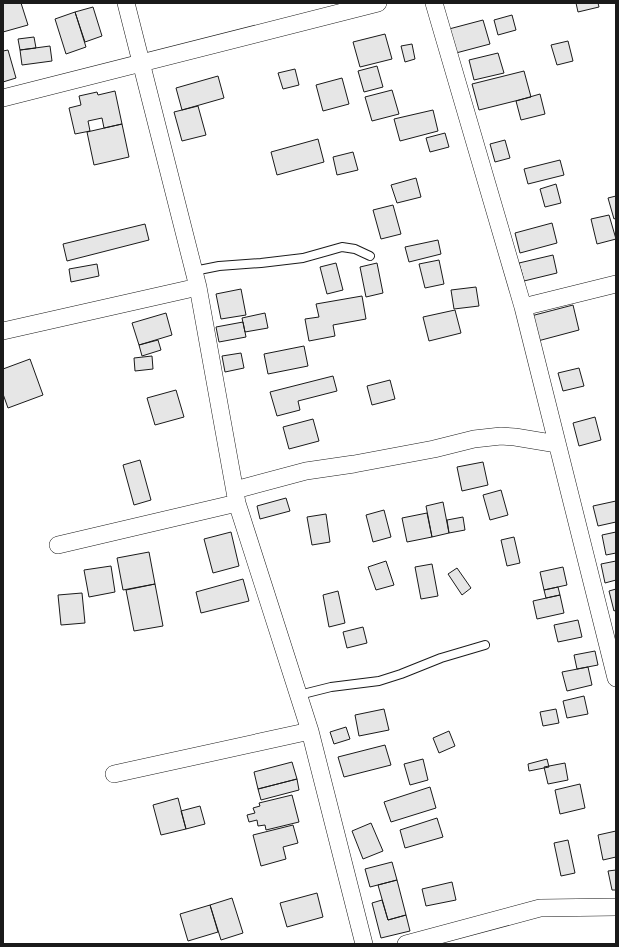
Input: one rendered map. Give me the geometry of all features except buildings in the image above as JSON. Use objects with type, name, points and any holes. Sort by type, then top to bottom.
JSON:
[{"type":"street","points":[[126,3],[196,279],[236,496],[310,731],[364,944]]},
{"type":"street","points":[[3,98],[142,63],[351,6],[378,3]]},
{"type":"street","points":[[434,3],[523,307],[616,678]]},
{"type":"street","points":[[3,331],[196,279]]},
{"type":"street","points":[[523,307],[616,284]]},
{"type":"street","points":[[58,545],[236,496],[306,471],[368,462],[434,449],[474,439],[501,436],[557,444]]},
{"type":"street","points":[[114,774],[310,731]]},
{"type":"street","points":[[406,944],[540,908],[616,907]]},
{"type":"lane","points":[[196,279],[219,266],[303,258],[342,247],[355,249],[370,256]]},
{"type":"lane","points":[[299,695],[331,687],[379,681],[441,658],[485,645]]}]
